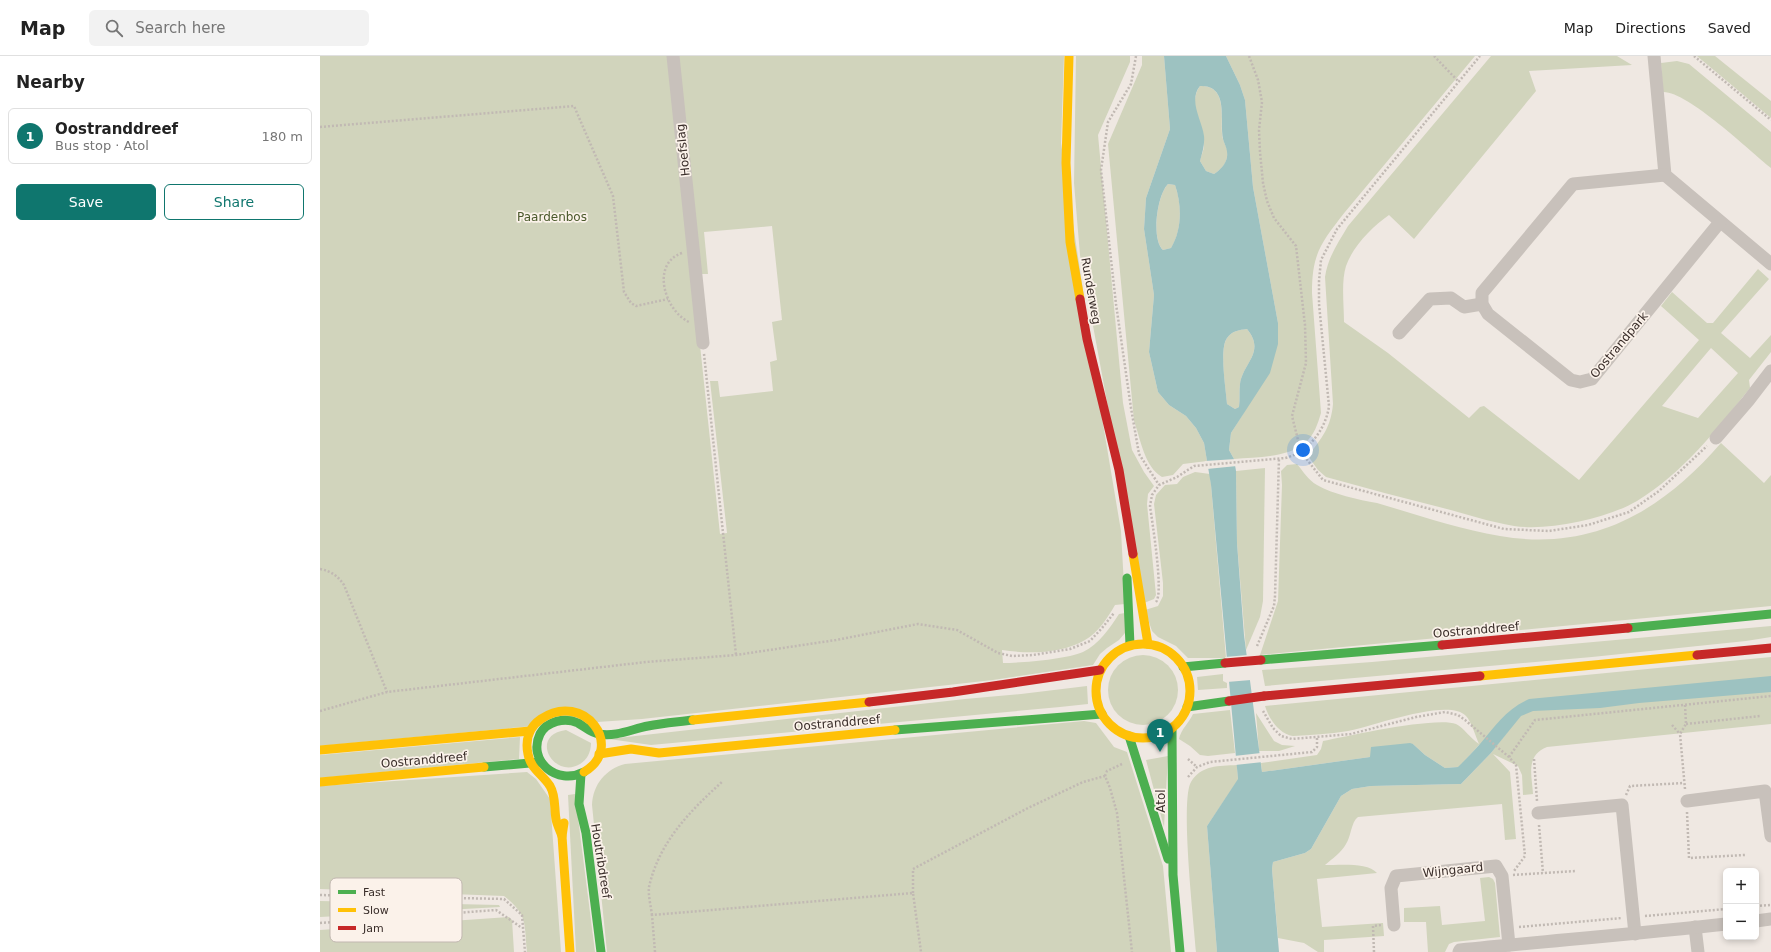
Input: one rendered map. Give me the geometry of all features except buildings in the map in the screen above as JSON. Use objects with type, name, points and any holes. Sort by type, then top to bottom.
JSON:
[{"type":"main road","name":"Runderweg","points":[[1069,56],[1066,163],[1070,242],[1087,339],[1119,470],[1148,644]]},
{"type":"main road","name":"Runderweg","points":[[1128,525],[1125,556],[1130,645]]},
{"type":"main road","name":"Oostranddreef","points":[[1183,666],[1402,649],[1771,614]]},
{"type":"main road","points":[[1148,644],[1168,651],[1183,666],[1190,686],[1187,707],[1183,715],[1172,728],[1162,734],[1140,738],[1129,736],[1118,731],[1109,723],[1097,704],[1096,692],[1100,670],[1110,657],[1116,652],[1130,645],[1148,644]]},
{"type":"main road","points":[[1187,707],[1264,696],[1771,648]]},
{"type":"main road","name":"Oostranddreef","points":[[598,730],[631,724],[646,727],[721,717],[892,700],[1100,670]]},
{"type":"main road","points":[[562,836],[556,819],[553,790],[530,763],[527,748],[530,731],[545,715],[560,710],[575,711],[588,718],[598,730],[601,748],[593,765],[581,774],[570,777],[557,775],[547,769],[541,762],[537,747],[541,733],[552,722],[568,720],[573,721],[588,730],[598,730]]},
{"type":"main road","name":"Oostranddreef","points":[[599,754],[631,749],[659,753],[932,726],[1102,714]]},
{"type":"main road","name":"Atol","points":[[1172,728],[1173,875],[1180,952]]},
{"type":"main road","name":"Oostranddreef","points":[[320,750],[530,731]]},
{"type":"main road","name":"Atol","points":[[1129,736],[1173,875]]},
{"type":"main road","points":[[615,760],[659,753]]},
{"type":"main road","name":"Oostranddreef","points":[[320,782],[541,762]]},
{"type":"main road","name":"Houtribdreef","points":[[581,774],[579,800],[580,816],[586,833],[601,952]]},
{"type":"main road","points":[[557,775],[562,790],[565,819],[562,836],[570,952]]},
{"type":"main road","points":[[586,833],[586,799],[590,786]]},
{"type":"street","name":"Hoefslag","points":[[673,56],[703,343]]},
{"type":"street","points":[[1654,56],[1665,175],[1771,264]]},
{"type":"street","points":[[1398,333],[1430,299],[1451,298],[1464,307],[1482,304],[1482,293],[1573,184],[1665,175]]},
{"type":"street","name":"Oostrandpark","points":[[1482,304],[1488,314],[1571,380],[1580,382],[1592,379],[1720,222]]},
{"type":"street","points":[[1716,438],[1748,401],[1771,371]]},
{"type":"street","points":[[1687,801],[1765,791],[1771,836]]},
{"type":"street","points":[[1538,813],[1622,805],[1635,934]]},
{"type":"street","name":"Wijngaard","points":[[1394,924],[1391,888],[1396,876],[1496,866],[1502,876]]},
{"type":"street","points":[[1502,876],[1509,945]]},
{"type":"street","points":[[1759,921],[1771,919]]},
{"type":"street","points":[[1459,952],[1460,950],[1509,945],[1542,947],[1635,934],[1723,924]]},
{"type":"street","points":[[1695,927],[1698,952]]},
{"type":"path","points":[[1136,56],[1131,84],[1108,122],[1101,170],[1116,304],[1139,454],[1159,485]]},
{"type":"path","points":[[1249,56],[1258,80],[1262,102],[1259,130],[1260,152],[1263,183],[1267,201],[1274,218],[1296,246],[1305,325],[1306,363],[1292,416],[1301,452],[1320,476],[1327,482],[1504,529],[1549,531],[1588,526],[1629,512],[1659,491],[1716,438]]},
{"type":"path","points":[[1434,56],[1459,82]]},
{"type":"path","points":[[1141,607],[1155,604],[1159,595],[1150,506],[1152,495],[1159,485],[1177,477],[1194,466],[1290,457],[1301,452],[1321,430],[1326,420],[1329,406],[1319,304],[1321,260],[1337,229],[1480,56]]},
{"type":"path","points":[[1694,56],[1771,120]]},
{"type":"path","points":[[320,127],[574,106],[613,196],[624,292],[631,303],[636,306],[668,300]]},
{"type":"path","points":[[693,244],[688,250],[677,254],[665,269],[665,294],[672,308],[687,322],[694,324],[701,323]]},
{"type":"path","points":[[703,343],[736,654]]},
{"type":"path","points":[[1257,648],[1274,606],[1279,458]]},
{"type":"path","points":[[320,569],[329,571],[338,577],[344,585],[386,692]]},
{"type":"path","points":[[320,711],[386,692],[646,662],[736,654],[836,640],[918,624],[957,630],[998,653],[1012,656],[1032,655],[1070,649],[1090,640],[1115,612],[1128,608]]},
{"type":"path","points":[[1509,757],[1535,720],[1771,696]]},
{"type":"path","points":[[1685,705],[1686,724],[1760,716]]},
{"type":"path","points":[[1262,708],[1265,716],[1281,736],[1292,739],[1351,734],[1416,717],[1445,712],[1458,715],[1503,751],[1516,766],[1525,856],[1512,873],[1502,876]]},
{"type":"path","points":[[1672,725],[1680,734]]},
{"type":"path","points":[[1224,760],[1312,752],[1317,747],[1317,737]]},
{"type":"path","points":[[1534,759],[1543,873]]},
{"type":"path","points":[[1127,762],[1107,771],[1105,776],[1117,813],[1132,952]]},
{"type":"path","points":[[921,952],[913,893],[913,869],[1028,808],[1083,782],[1105,776]]},
{"type":"path","points":[[655,952],[649,889],[662,849],[695,807],[723,781]]},
{"type":"path","points":[[1622,805],[1630,786],[1684,783]]},
{"type":"path","points":[[1689,858],[1745,855]]},
{"type":"path","points":[[1502,876],[1575,871]]},
{"type":"path","points":[[652,915],[913,893]]},
{"type":"path","points":[[320,895],[330,895]]},
{"type":"path","points":[[462,898],[504,899],[522,915],[525,952]]},
{"type":"path","points":[[1759,906],[1771,904]]},
{"type":"path","points":[[1508,928],[1723,909]]},
{"type":"path","points":[[462,913],[496,910],[522,928]]},
{"type":"path","points":[[320,923],[330,922]]},
{"type":"path","points":[[1374,952],[1373,926],[1394,924]]},
{"type":"green space","name":"Paardenbos","points":[[320,56],[1064,56],[1061,143],[1103,424],[1121,531],[1125,604],[1115,605],[1106,620],[1098,629],[1090,637],[1076,645],[1044,652],[1002,650],[1003,663],[1066,657],[1083,652],[1099,640],[1119,614],[1125,613],[1125,633],[1119,640],[1100,654],[1093,665],[993,680],[642,719],[522,727],[320,746]],"holes":[[[772,226],[782,320],[772,322],[777,360],[770,362],[773,391],[720,397],[718,381],[710,381],[727,533],[720,534],[700,345],[700,274],[708,274],[704,232]]]},
{"type":"green space","points":[[1076,56],[1130,56],[1130,62],[1098,135],[1123,403],[1132,450],[1144,472],[1154,486],[1148,494],[1147,504],[1156,595],[1154,599],[1144,603],[1080,255],[1074,183]]},
{"type":"green space","points":[[1142,56],[1164,56],[1170,129],[1146,198],[1144,229],[1154,295],[1149,352],[1158,392],[1169,405],[1186,416],[1196,428],[1204,443],[1207,461],[1183,464],[1173,475],[1162,477],[1151,466],[1147,459],[1134,421],[1108,144],[1142,65]]},
{"type":"green space","points":[[1226,56],[1475,56],[1345,212],[1324,241],[1316,258],[1312,279],[1312,293],[1321,413],[1313,433],[1305,443],[1289,452],[1271,456],[1234,459],[1229,450],[1231,433],[1243,414],[1278,323],[1253,187],[1245,100],[1240,85]]},
{"type":"green space","points":[[1491,56],[1617,56],[1632,65],[1529,71],[1536,91],[1414,239],[1389,215],[1376,225],[1358,244],[1349,259],[1344,272],[1344,322],[1388,353],[1469,418],[1480,407],[1484,406],[1579,480],[1699,340],[1661,306],[1672,292],[1707,323],[1713,323],[1758,269],[1769,279],[1721,333],[1750,358],[1771,335],[1771,352],[1749,380],[1750,388],[1712,434],[1684,464],[1654,490],[1637,501],[1610,513],[1594,518],[1544,527],[1514,526],[1326,477],[1318,470],[1308,456],[1318,444],[1325,432],[1332,412],[1333,404],[1325,277],[1331,257],[1348,226]],"holes":[[[1711,348],[1738,373],[1698,418],[1662,406]]]},
{"type":"green space","points":[[1697,56],[1715,56],[1771,101],[1771,118]]},
{"type":"green space","points":[[1677,61],[1689,64],[1771,132],[1771,168],[1702,111],[1674,94],[1663,92],[1661,63]]},
{"type":"green space","points":[[1200,86],[1209,87],[1216,91],[1221,106],[1222,132],[1227,154],[1224,165],[1214,174],[1206,171],[1200,161],[1204,145],[1195,107],[1195,100],[1196,93]]},
{"type":"green space","points":[[1168,184],[1175,185],[1179,201],[1180,217],[1175,241],[1171,248],[1163,250],[1159,244],[1156,227],[1158,207],[1164,190]]},
{"type":"green space","points":[[1247,329],[1252,337],[1254,351],[1242,377],[1240,384],[1239,407],[1235,409],[1227,404],[1223,351],[1227,338],[1231,334],[1236,331]]},
{"type":"green space","points":[[1721,443],[1764,483],[1771,475],[1771,606],[1260,655],[1278,601],[1282,485],[1281,471],[1287,465],[1297,464],[1311,481],[1338,494],[1377,503],[1453,526],[1500,536],[1534,539],[1565,538],[1595,532],[1623,521],[1650,507],[1675,488]]},
{"type":"green space","points":[[1265,468],[1263,601],[1260,617],[1246,650],[1237,543],[1236,471]]},
{"type":"green space","points":[[1195,472],[1210,474],[1226,658],[1188,658],[1176,646],[1158,637],[1152,631],[1145,610],[1158,606],[1163,596],[1163,583],[1154,504],[1156,495],[1165,485],[1177,484],[1183,477]]},
{"type":"green space","points":[[1771,626],[1771,637],[1746,641],[1592,657],[1265,686],[1262,670],[1372,662]]},
{"type":"green space","points":[[1143,655],[1156,658],[1168,665],[1175,677],[1178,690],[1175,703],[1168,715],[1156,722],[1143,725],[1130,722],[1118,715],[1111,703],[1108,690],[1111,677],[1118,665],[1130,658]]},
{"type":"green space","points":[[1771,657],[1771,724],[1547,747],[1535,755],[1531,767],[1533,794],[1523,795],[1522,775],[1518,766],[1493,754],[1510,772],[1516,839],[1505,840],[1502,804],[1358,817],[1354,822],[1348,841],[1344,847],[1325,865],[1367,867],[1373,869],[1377,873],[1317,879],[1322,927],[1383,923],[1384,936],[1324,940],[1324,952],[1318,952],[1304,943],[1278,938],[1272,869],[1273,862],[1305,853],[1311,849],[1341,796],[1352,789],[1371,786],[1461,784],[1491,753],[1512,726],[1479,745],[1459,767],[1445,768],[1425,755],[1413,744],[1370,757],[1262,772],[1261,763],[1317,755],[1321,749],[1323,741],[1371,731],[1412,725],[1446,722],[1456,724],[1479,744],[1468,718],[1457,711],[1427,711],[1348,731],[1293,736],[1283,732],[1275,725],[1265,706]]},
{"type":"green space","points":[[1223,674],[1223,681],[1227,683],[1227,688],[1198,690],[1197,677]]},
{"type":"green space","points":[[1087,686],[1088,704],[651,745],[609,739],[1021,694]]},
{"type":"green space","points":[[1230,710],[1235,753],[1208,756],[1200,755],[1179,739],[1181,732],[1193,714]]},
{"type":"green space","points":[[1256,713],[1274,741],[1282,745],[1295,746],[1279,751],[1259,751]]},
{"type":"green space","points":[[1084,721],[1096,723],[1114,747],[1127,752],[1163,866],[1171,952],[607,952],[592,805],[595,790],[602,778],[618,766],[625,764]]},
{"type":"green space","points":[[566,730],[591,743],[587,758],[580,764],[570,767],[562,766],[554,762],[549,755],[547,747],[548,740],[555,734]]},
{"type":"green space","points":[[520,737],[519,759],[320,778],[320,755]]},
{"type":"green space","points":[[1168,756],[1164,827],[1146,760]]},
{"type":"green space","points":[[1237,765],[1238,780],[1207,826],[1217,952],[1196,952],[1187,836],[1188,793],[1191,782],[1195,776],[1205,769]]},
{"type":"green space","points":[[527,772],[536,779],[550,799],[561,952],[527,952],[523,920],[521,914],[512,903],[504,896],[462,894],[462,878],[330,878],[330,889],[320,889],[320,786]]},
{"type":"green space","points":[[575,794],[595,952],[576,952],[568,795]]},
{"type":"green space","points":[[1489,877],[1493,879],[1495,883],[1500,937],[1454,942],[1449,944],[1445,952],[1428,952],[1426,922],[1404,922],[1404,908],[1440,906],[1442,925],[1485,921],[1480,878]]},
{"type":"green space","points":[[320,901],[330,901],[330,916],[320,917]]},
{"type":"green space","points":[[462,904],[499,905],[500,907],[462,909]]},
{"type":"green space","points":[[509,917],[512,920],[514,952],[320,952],[320,930],[330,929],[330,942],[462,942],[462,920]]},
{"type":"water","points":[[1164,56],[1226,56],[1240,85],[1245,100],[1253,187],[1278,323],[1278,344],[1270,373],[1231,433],[1229,450],[1234,459],[1236,471],[1237,543],[1244,635],[1262,772],[1370,757],[1371,747],[1410,743],[1445,768],[1458,767],[1507,713],[1529,699],[1771,676],[1771,692],[1639,703],[1600,708],[1533,711],[1521,716],[1491,753],[1461,784],[1371,786],[1352,789],[1341,796],[1311,849],[1305,853],[1273,862],[1272,869],[1279,952],[1217,952],[1207,826],[1238,779],[1211,485],[1204,443],[1196,428],[1186,416],[1169,405],[1158,392],[1149,352],[1154,295],[1144,229],[1146,198],[1170,129]],"holes":[[[1200,86],[1209,87],[1216,91],[1221,105],[1222,132],[1227,150],[1227,157],[1222,167],[1214,174],[1206,171],[1200,161],[1204,146],[1204,136],[1195,104],[1195,98]],[[1168,184],[1175,185],[1179,201],[1180,217],[1175,241],[1171,248],[1163,250],[1159,244],[1156,227],[1158,207],[1164,190]],[[1247,329],[1252,337],[1254,351],[1242,377],[1240,384],[1239,407],[1235,409],[1227,404],[1223,351],[1227,338],[1236,331]]]},
{"type":"pier","points":[[1236,459],[1237,466],[1207,469],[1205,461]]},
{"type":"pier","points":[[1248,655],[1251,680],[1227,682],[1225,657]]},
{"type":"pier","points":[[1261,753],[1263,762],[1235,765],[1234,756]]},
{"type":"traffic: fast","points":[[1127,578],[1130,645]]},
{"type":"traffic: fast","points":[[1628,628],[1771,614]]},
{"type":"traffic: fast","points":[[1261,660],[1442,645]]},
{"type":"traffic: fast","points":[[1183,667],[1225,663]]},
{"type":"traffic: fast","points":[[1187,707],[1229,701]]},
{"type":"traffic: fast","points":[[895,730],[1102,714]]},
{"type":"traffic: fast","points":[[584,772],[564,776],[555,773],[541,762],[537,744],[540,734],[547,726],[557,721],[568,720],[578,723],[591,731],[605,735],[642,727],[693,720]]},
{"type":"traffic: fast","points":[[1172,728],[1173,875],[1180,952]]},
{"type":"traffic: fast","points":[[1129,736],[1168,859]]},
{"type":"traffic: fast","points":[[484,767],[541,762]]},
{"type":"traffic: fast","points":[[581,774],[579,804],[586,833],[601,952]]},
{"type":"traffic: slow","points":[[1069,56],[1066,163],[1070,242],[1080,299]]},
{"type":"traffic: slow","points":[[1133,554],[1148,644]]},
{"type":"traffic: slow","points":[[1143,644],[1161,648],[1176,658],[1186,673],[1190,691],[1186,709],[1176,724],[1161,734],[1143,738],[1125,734],[1110,724],[1100,709],[1096,691],[1100,673],[1110,658],[1125,648],[1143,644]]},
{"type":"traffic: slow","points":[[1480,676],[1697,655]]},
{"type":"traffic: slow","points":[[693,720],[869,702]]},
{"type":"traffic: slow","points":[[562,836],[556,821],[552,790],[529,759],[527,744],[529,734],[533,726],[541,719],[557,712],[572,712],[585,716],[594,725],[600,737],[601,749],[596,761],[584,772]]},
{"type":"traffic: slow","points":[[599,754],[631,749],[659,753],[895,730]]},
{"type":"traffic: slow","points":[[320,750],[530,731]]},
{"type":"traffic: slow","points":[[320,782],[484,767]]},
{"type":"traffic: slow","points":[[564,823],[562,836],[570,952]]},
{"type":"traffic: jam","points":[[1080,299],[1087,339],[1119,470],[1133,554]]},
{"type":"traffic: jam","points":[[1442,645],[1628,628]]},
{"type":"traffic: jam","points":[[1697,655],[1771,648]]},
{"type":"traffic: jam","points":[[1225,663],[1261,660]]},
{"type":"traffic: jam","points":[[869,702],[953,692],[1100,670]]},
{"type":"traffic: jam","points":[[1264,696],[1480,676]]},
{"type":"traffic: jam","points":[[1229,701],[1264,696]]},
{"type":"place","name":"Oostranddreef","points":[[1160,752]]}]
